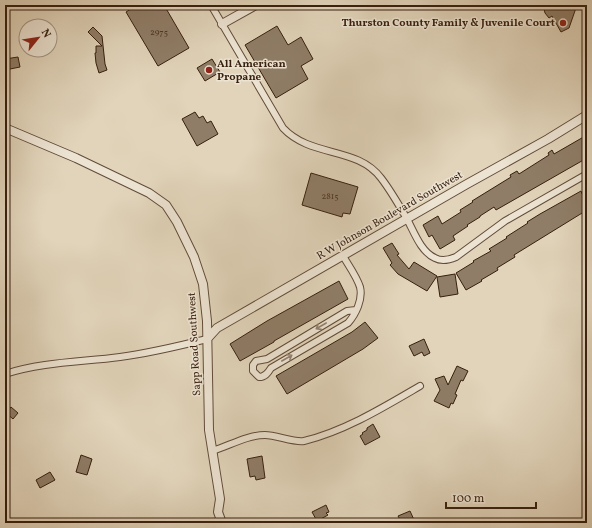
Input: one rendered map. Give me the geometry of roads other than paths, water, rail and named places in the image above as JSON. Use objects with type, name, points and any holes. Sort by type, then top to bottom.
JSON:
[{"type":"street","points":[[211,5],[283,128],[293,138],[303,144],[350,157],[370,167],[381,178],[426,252],[435,258],[448,260],[462,253],[506,221],[587,174]]},
{"type":"street","points":[[222,24],[256,5]]},
{"type":"street","name":"R W Johnson Boulevard Southwest","points":[[207,339],[217,328],[548,139],[587,114]]},
{"type":"street","name":"Sapp Road Southwest","points":[[5,128],[76,158],[149,193],[166,206],[177,222],[194,257],[203,284],[207,321],[209,430],[220,499],[218,512],[222,523]]},
{"type":"street","points":[[343,256],[360,288],[360,298],[356,310],[352,318],[348,322],[270,368],[269,372],[265,376],[259,377],[253,371],[256,361],[260,359],[267,359],[347,311],[356,310]]},
{"type":"street","points":[[5,374],[34,367],[120,357],[207,339]]},
{"type":"street","points":[[212,450],[226,447],[248,438],[263,435],[272,435],[302,442],[326,435],[364,417],[420,386]]},
{"type":"place","name":"Thurston County Family & Juvenile Court","points":[[563,23]]},
{"type":"place","name":"All American Propane","points":[[209,70]]}]
